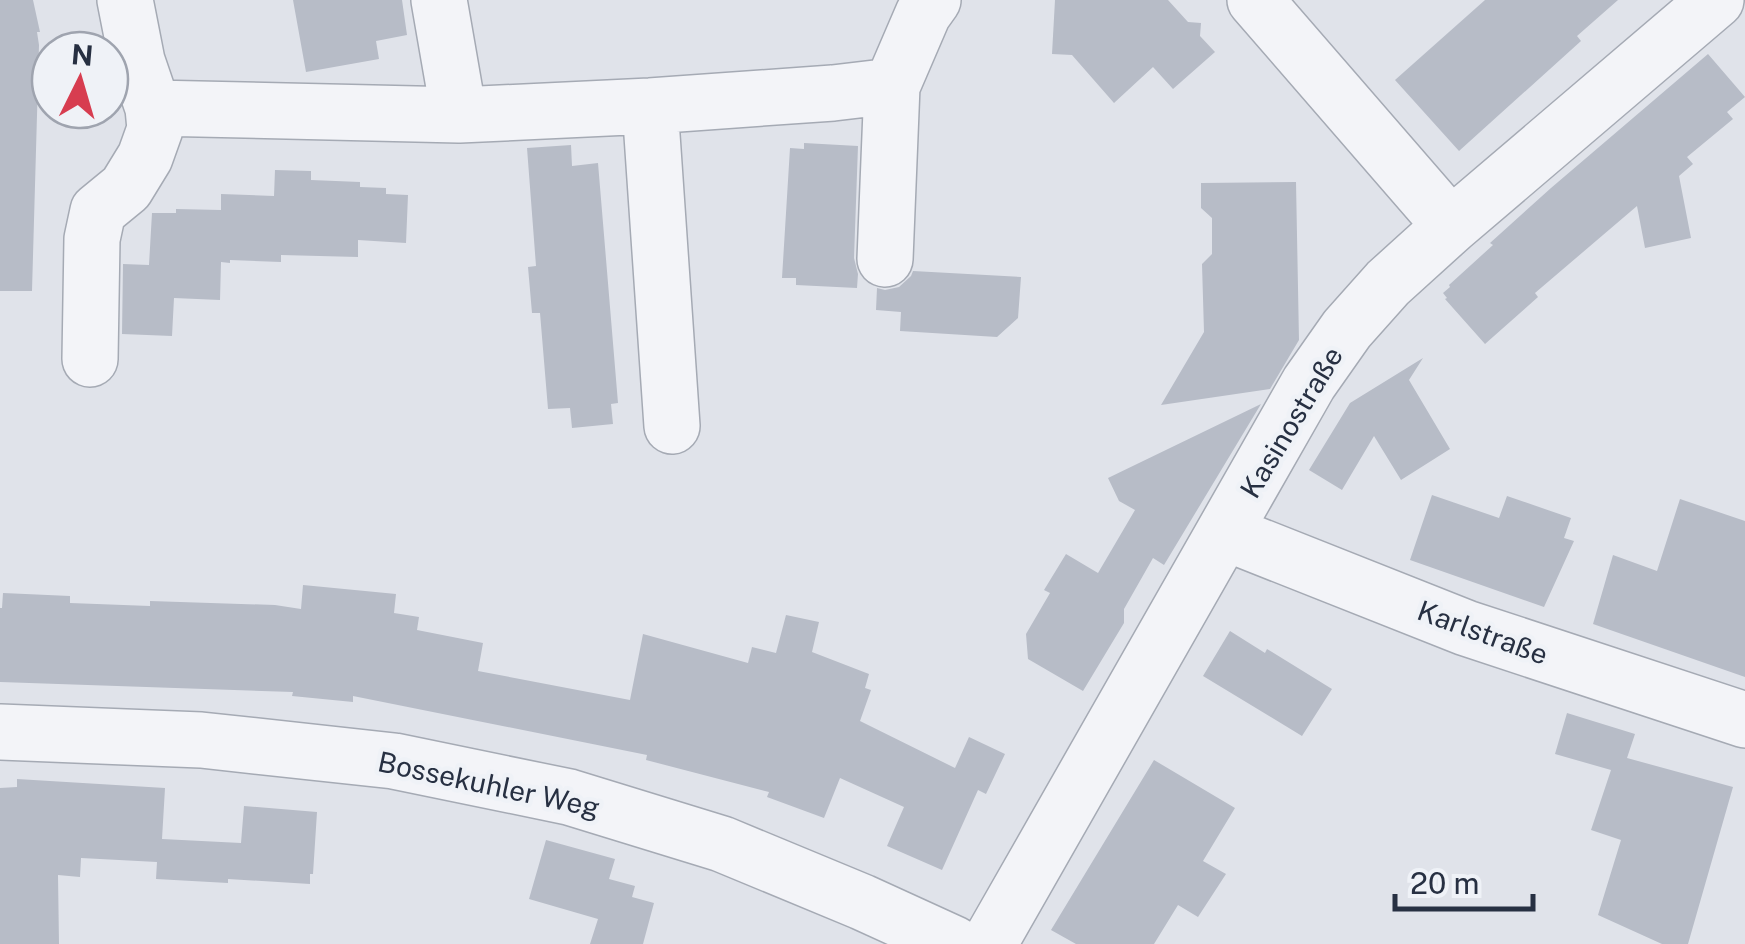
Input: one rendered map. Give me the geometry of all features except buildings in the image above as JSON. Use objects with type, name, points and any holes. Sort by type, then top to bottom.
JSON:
[{"type":"street","points":[[90,359],[92,240],[98,211],[126,188],[145,157],[155,129],[125,0]]},
{"type":"street","points":[[439,0],[459,114]]},
{"type":"street","points":[[885,259],[892,86],[923,14],[933,0]]},
{"type":"street","points":[[1255,0],[1451,226]]},
{"type":"street","name":"Kasinostraße","points":[[989,944],[1309,383],[1347,328],[1388,283],[1451,226],[1716,0]]},
{"type":"street","points":[[153,108],[459,114],[650,106],[892,86]]},
{"type":"street","points":[[650,106],[672,426]]},
{"type":"street","name":"Karlstraße","points":[[1226,533],[1466,628],[1745,720]]},
{"type":"street","name":"Bossekuhler Weg","points":[[0,732],[201,740],[394,761],[569,797],[722,844],[954,944]]}]
